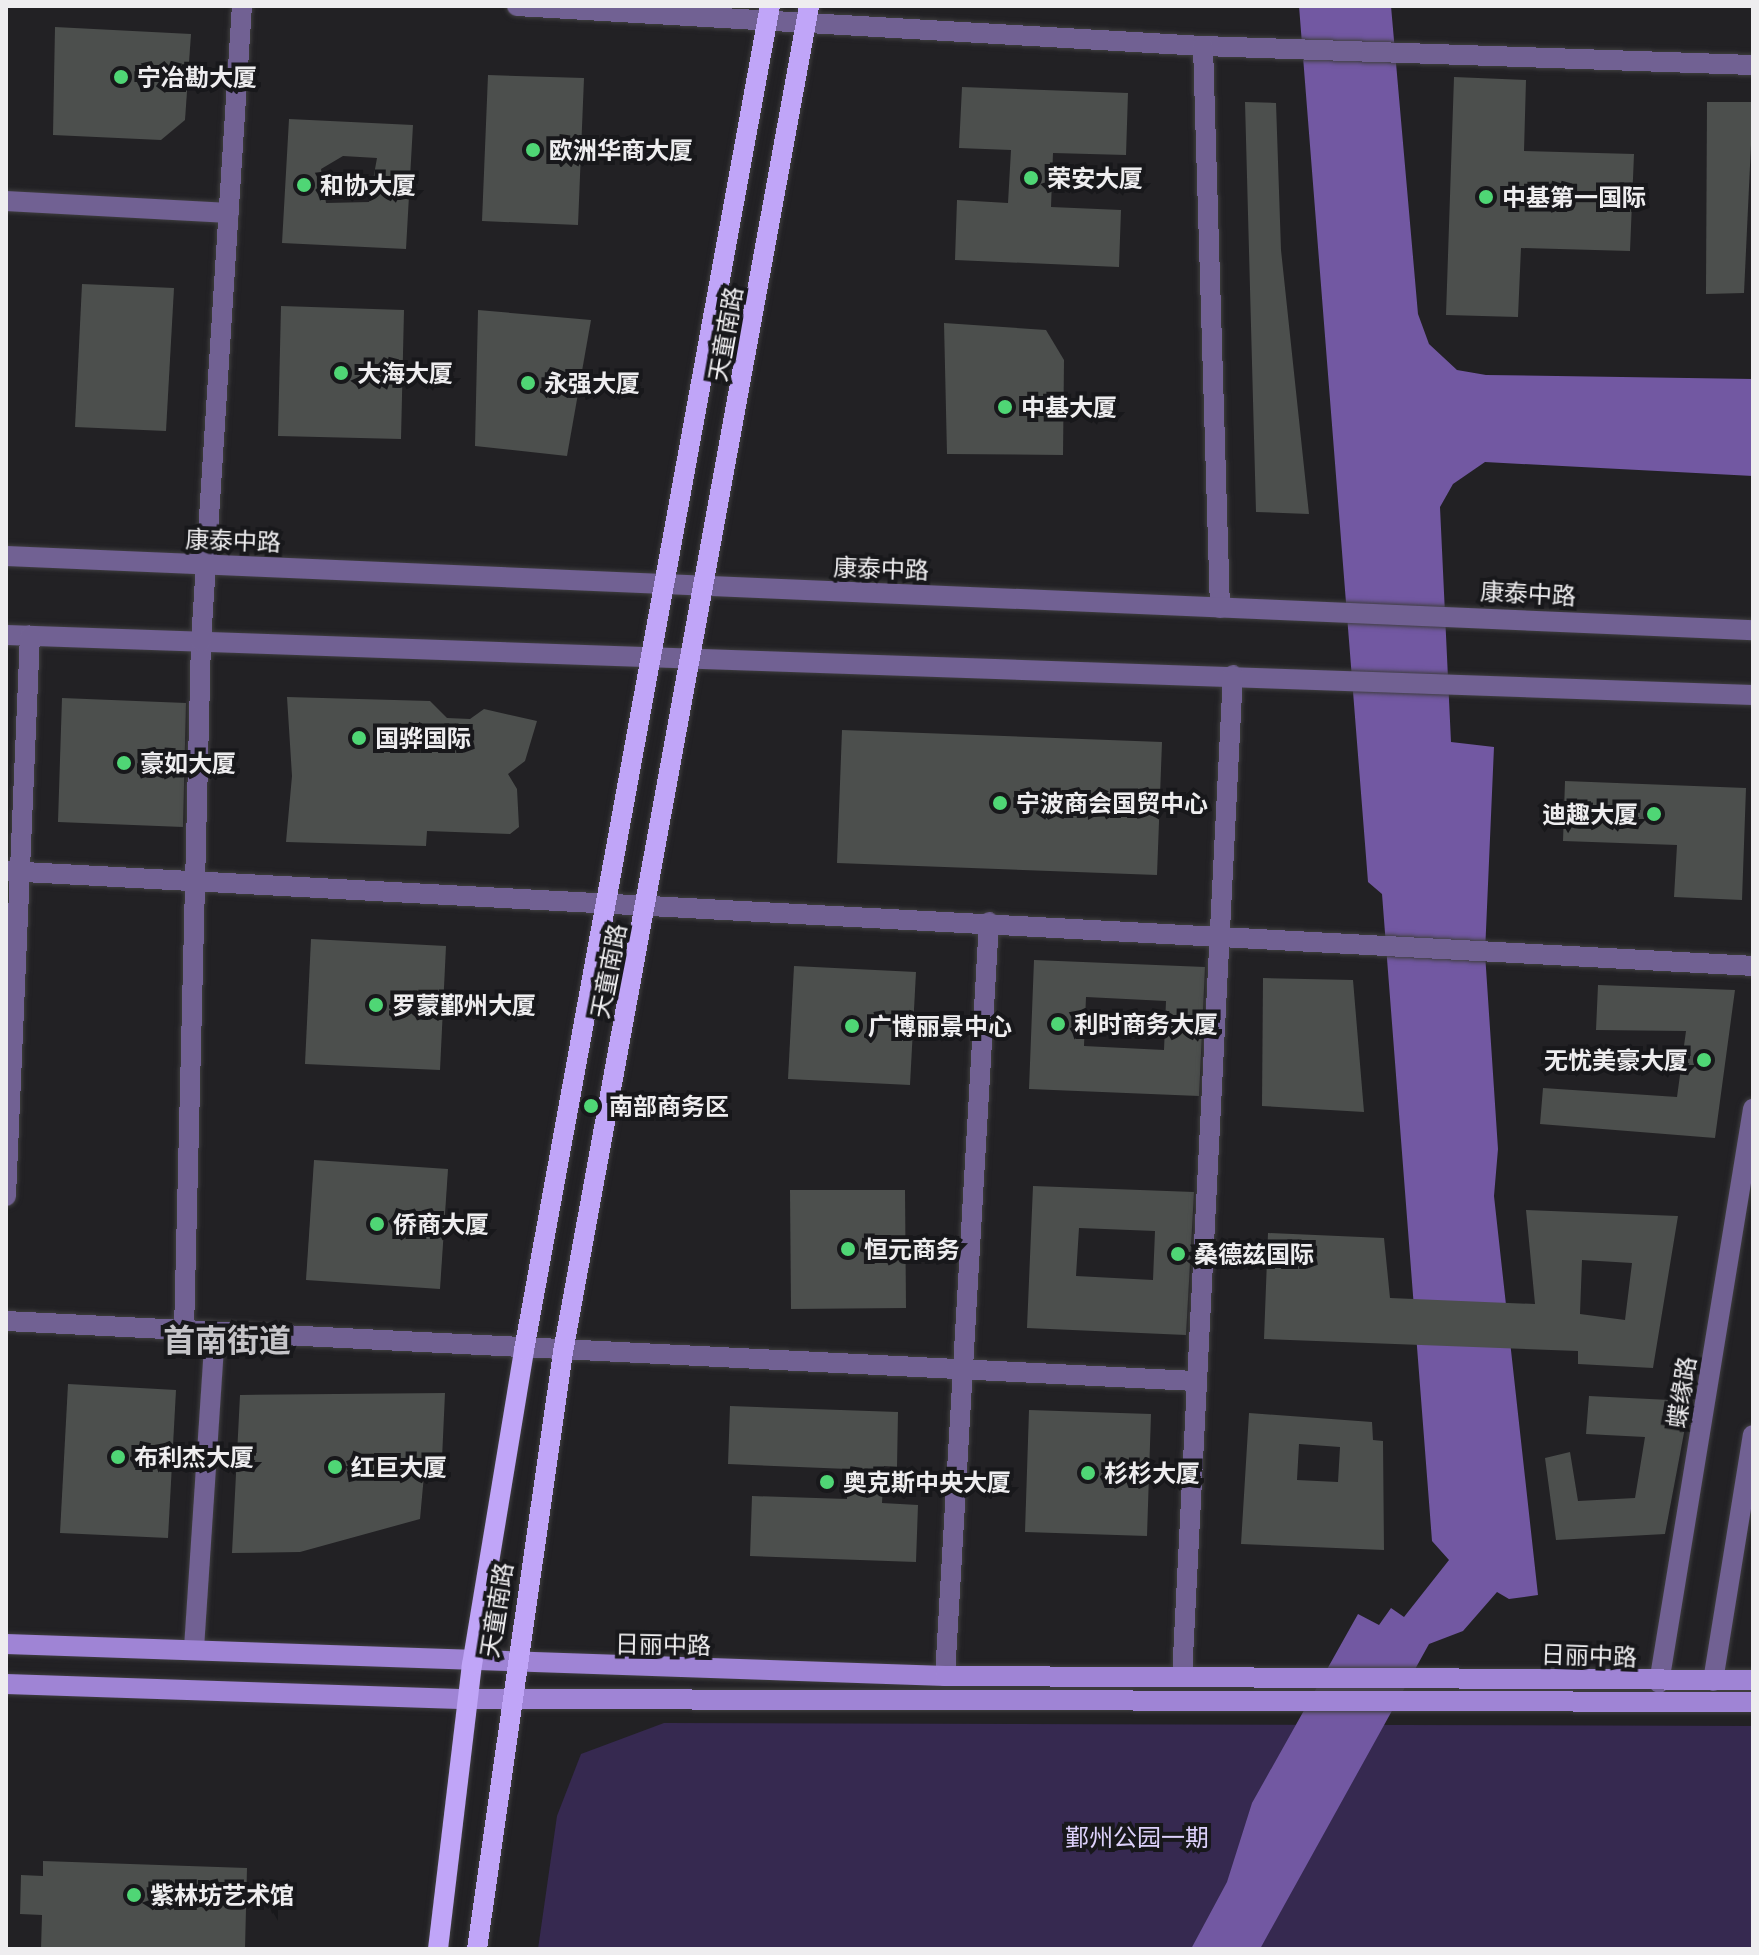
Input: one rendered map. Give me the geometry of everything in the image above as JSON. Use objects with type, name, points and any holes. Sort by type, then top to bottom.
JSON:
[{"type":"main road","name":"天童南路","points":[[438,1949],[467,1699],[524,1350],[611,898],[769,13]]},
{"type":"main road","name":"天童南路","points":[[477,1949],[513,1666],[563,1352],[694,658],[808,14]]},
{"type":"main road","name":"日丽中路","points":[[6,1644],[194,1648],[472,1665],[945,1676],[1424,1676],[1659,1683],[1753,1680]]},
{"type":"main road","points":[[6,1684],[467,1699],[1305,1698],[1753,1702]]},
{"type":"street","points":[[184,1331],[201,641],[242,6]]},
{"type":"street","points":[[517,6],[808,14],[1203,46],[1753,65]]},
{"type":"street","points":[[1203,46],[1220,608]]},
{"type":"street","points":[[6,201],[229,213]]},
{"type":"street","name":"康泰中路","points":[[6,556],[1753,630]]},
{"type":"street","points":[[6,635],[1479,682],[1753,695]]},
{"type":"street","points":[[6,1196],[14,871],[30,636]]},
{"type":"street","points":[[1182,1677],[1217,937],[1233,675]]},
{"type":"street","points":[[14,871],[611,898],[1378,947],[1753,966]]},
{"type":"street","points":[[945,1676],[989,922]]},
{"type":"street","name":"蝶缘路","points":[[1659,1683],[1753,1109]]},
{"type":"street","points":[[6,1321],[215,1335],[1196,1381]]},
{"type":"street","points":[[194,1648],[215,1335]]},
{"type":"street","points":[[1713,1681],[1753,1435]]},
{"type":"green space","name":"鄞州公园一期","points":[[664,1723],[1753,1726],[1753,1949],[538,1949],[557,1816],[581,1754]]},
{"type":"shaded area","points":[[1299,6],[1391,6],[1418,314],[1429,344],[1457,370],[1486,375],[1753,379],[1753,476],[1485,462],[1453,484],[1440,507],[1451,742],[1494,747],[1485,953],[1498,1149],[1494,1196],[1538,1595],[1509,1599],[1497,1592],[1463,1631],[1429,1644],[1260,1949],[1191,1949],[1227,1882],[1252,1803],[1358,1614],[1379,1625],[1391,1608],[1404,1617],[1449,1560],[1432,1541],[1382,894],[1368,882]]},
{"type":"building","name":"宁冶勘大厦","points":[[55,27],[191,34],[185,120],[161,140],[53,135]]},
{"type":"building","name":"欧洲华商大厦","points":[[488,75],[584,78],[578,225],[482,221]]},
{"type":"building","name":"中基第一国际","points":[[1454,77],[1526,80],[1524,151],[1634,154],[1630,251],[1521,248],[1518,317],[1446,315]]},
{"type":"building","name":"荣安大厦","points":[[962,87],[1128,93],[1126,155],[1053,153],[1051,207],[1121,210],[1119,267],[955,260],[957,200],[1008,203],[1011,150],[959,148]]},
{"type":"building","points":[[1245,102],[1276,103],[1281,250],[1309,514],[1256,512]]},
{"type":"building","points":[[1707,102],[1753,102],[1744,293],[1706,294]]},
{"type":"building","name":"和协大厦","points":[[289,119],[413,125],[406,249],[282,243]],"holes":[[[343,156],[377,158],[369,202],[326,203],[321,169]]]},
{"type":"building","points":[[82,284],[174,288],[166,431],[75,427]]},
{"type":"building","name":"大海大厦","points":[[281,306],[404,310],[401,439],[278,436]]},
{"type":"building","name":"永强大厦","points":[[478,310],[591,320],[567,456],[475,446]]},
{"type":"building","name":"中基大厦","points":[[944,323],[1046,330],[1064,360],[1063,455],[947,454]]},
{"type":"building","name":"国骅国际","points":[[287,697],[430,701],[447,718],[470,719],[484,709],[537,721],[525,761],[508,774],[517,789],[519,827],[510,834],[427,831],[426,846],[286,842],[292,776]]},
{"type":"building","name":"豪如大厦","points":[[62,698],[186,703],[183,827],[58,822]]},
{"type":"building","name":"宁波商会国贸中心","points":[[842,730],[1162,742],[1157,875],[837,863]]},
{"type":"building","name":"迪趣大厦","points":[[1565,781],[1746,788],[1742,900],[1674,897],[1677,845],[1563,841]]},
{"type":"building","name":"罗蒙鄞州大厦","points":[[311,939],[446,946],[440,1070],[305,1064]]},
{"type":"building","name":"利时商务大厦","points":[[1034,960],[1205,967],[1199,1096],[1029,1089]],"holes":[[[1086,997],[1166,1001],[1164,1050],[1084,1046]]]},
{"type":"building","name":"广博丽景中心","points":[[794,966],[916,972],[910,1085],[788,1079]]},
{"type":"building","points":[[1263,978],[1353,980],[1364,1112],[1262,1106]]},
{"type":"building","name":"无忧美豪大厦","points":[[1598,985],[1735,990],[1715,1138],[1540,1124],[1543,1088],[1677,1097],[1686,1031],[1596,1030]]},
{"type":"building","name":"侨商大厦","points":[[314,1160],[448,1169],[440,1289],[306,1280]]},
{"type":"building","name":"桑德兹国际","points":[[1033,1186],[1194,1192],[1186,1335],[1027,1328]],"holes":[[[1079,1228],[1155,1231],[1153,1280],[1076,1276]]]},
{"type":"building","name":"恒元商务","points":[[790,1190],[905,1190],[906,1308],[791,1309]]},
{"type":"building","points":[[1526,1210],[1678,1216],[1653,1368],[1578,1364],[1578,1351],[1264,1339],[1268,1233],[1384,1238],[1390,1298],[1535,1304]],"holes":[[[1582,1260],[1632,1263],[1625,1320],[1580,1314]]]},
{"type":"building","name":"布利杰大厦","points":[[68,1384],[176,1390],[168,1538],[60,1533]]},
{"type":"building","name":"红巨大厦","points":[[445,1393],[442,1459],[424,1475],[420,1519],[300,1552],[232,1553],[240,1395]]},
{"type":"building","points":[[1589,1396],[1690,1401],[1665,1534],[1556,1540],[1545,1458],[1570,1452],[1578,1501],[1635,1498],[1645,1437],[1586,1434]]},
{"type":"building","name":"奥克斯中央大厦","points":[[730,1406],[898,1412],[897,1467],[884,1466],[882,1503],[918,1505],[916,1562],[750,1556],[752,1496],[847,1499],[848,1469],[728,1464]]},
{"type":"building","name":"杉杉大厦","points":[[1029,1410],[1151,1414],[1147,1536],[1025,1532]]},
{"type":"building","points":[[1249,1413],[1372,1422],[1373,1440],[1383,1441],[1384,1550],[1241,1544]],"holes":[[[1299,1444],[1340,1447],[1338,1482],[1297,1480]]]},
{"type":"building","name":"紫林坊艺术馆","points":[[43,1861],[247,1868],[245,1949],[41,1949],[42,1915],[20,1914],[21,1875],[43,1876]]},
{"type":"place","name":"宁冶勘大厦","points":[[121,77]]},
{"type":"place","name":"欧洲华商大厦","points":[[533,150]]},
{"type":"place","name":"荣安大厦","points":[[1031,178]]},
{"type":"place","name":"和协大厦","points":[[304,185]]},
{"type":"place","name":"中基第一国际","points":[[1486,197]]},
{"type":"place","name":"大海大厦","points":[[341,373]]},
{"type":"place","name":"永强大厦","points":[[528,383]]},
{"type":"place","name":"中基大厦","points":[[1005,407]]},
{"type":"place","name":"国骅国际","points":[[359,738]]},
{"type":"place","name":"豪如大厦","points":[[124,763]]},
{"type":"place","name":"宁波商会国贸中心","points":[[1000,803]]},
{"type":"place","name":"迪趣大厦","points":[[1654,814]]},
{"type":"place","name":"罗蒙鄞州大厦","points":[[376,1005]]},
{"type":"place","name":"利时商务大厦","points":[[1058,1024]]},
{"type":"place","name":"广博丽景中心","points":[[852,1026]]},
{"type":"place","name":"无忧美豪大厦","points":[[1704,1060]]},
{"type":"place","name":"南部商务区","points":[[591,1106]]},
{"type":"place","name":"侨商大厦","points":[[377,1224]]},
{"type":"place","name":"恒元商务","points":[[848,1249]]},
{"type":"place","name":"桑德兹国际","points":[[1178,1254]]},
{"type":"place","name":"布利杰大厦","points":[[118,1457]]},
{"type":"place","name":"红巨大厦","points":[[335,1467]]},
{"type":"place","name":"杉杉大厦","points":[[1088,1473]]},
{"type":"place","name":"奥克斯中央大厦","points":[[827,1482]]},
{"type":"place","name":"紫林坊艺术馆","points":[[134,1895]]},
{"type":"district","name":"首南街道","points":[[227,1340]]}]
